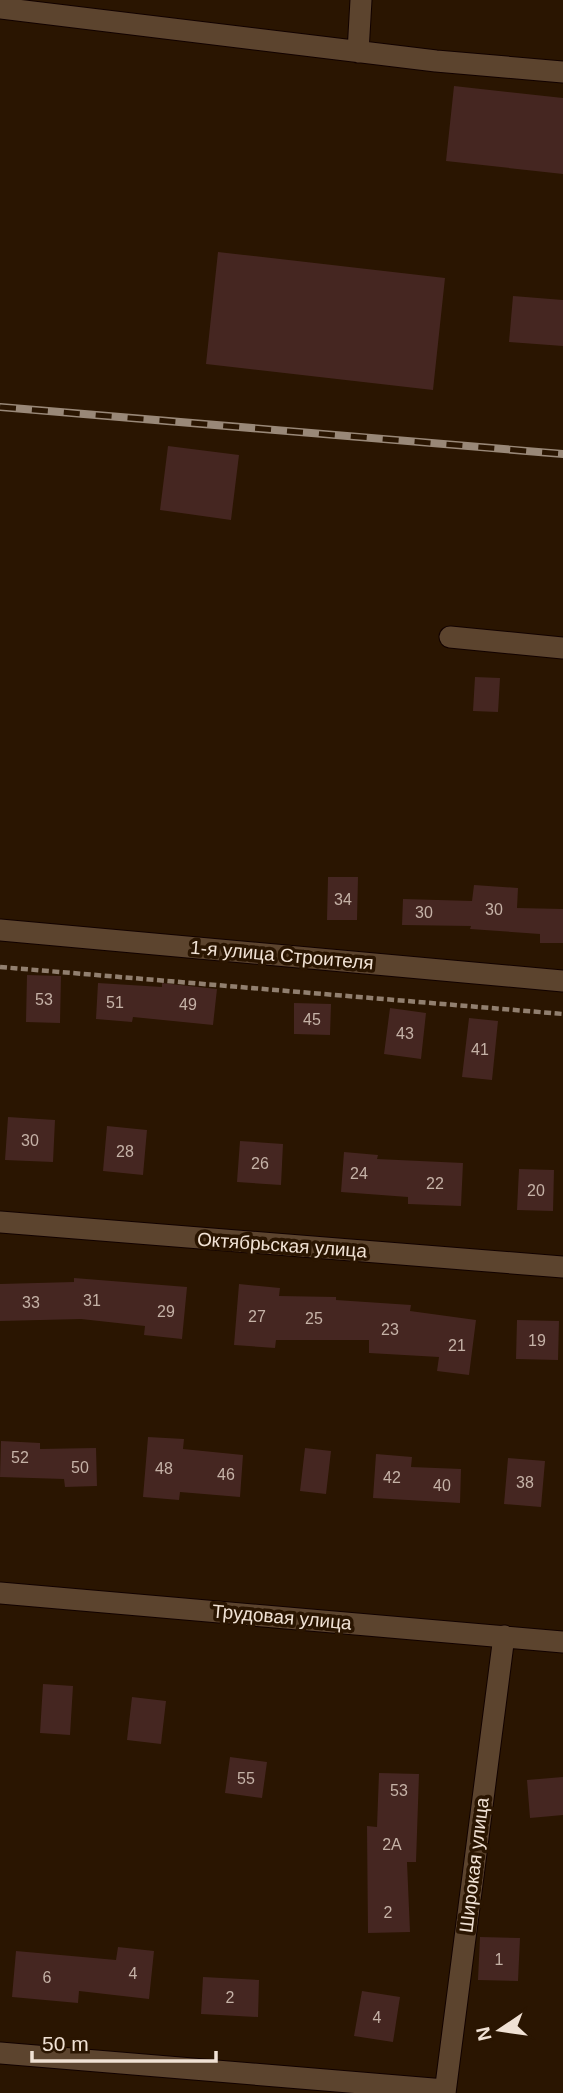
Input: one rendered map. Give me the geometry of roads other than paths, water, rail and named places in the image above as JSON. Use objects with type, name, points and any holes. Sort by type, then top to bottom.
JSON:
[{"type":"street","points":[[358,52],[361,0]]},
{"type":"street","points":[[0,8],[436,61],[563,72]]},
{"type":"street","points":[[450,637],[563,648]]},
{"type":"street","name":"1-я улица Строителя","points":[[0,930],[563,981]]},
{"type":"street","name":"Октябрьская улица","points":[[0,1223],[563,1267]]},
{"type":"street","name":"Трудовая улица","points":[[0,1593],[563,1642]]},
{"type":"street","name":"Широкая улица","points":[[445,2092],[504,1636]]},
{"type":"street","points":[[0,2053],[445,2092]]},
{"type":"railway","points":[[0,407],[563,454]]}]
